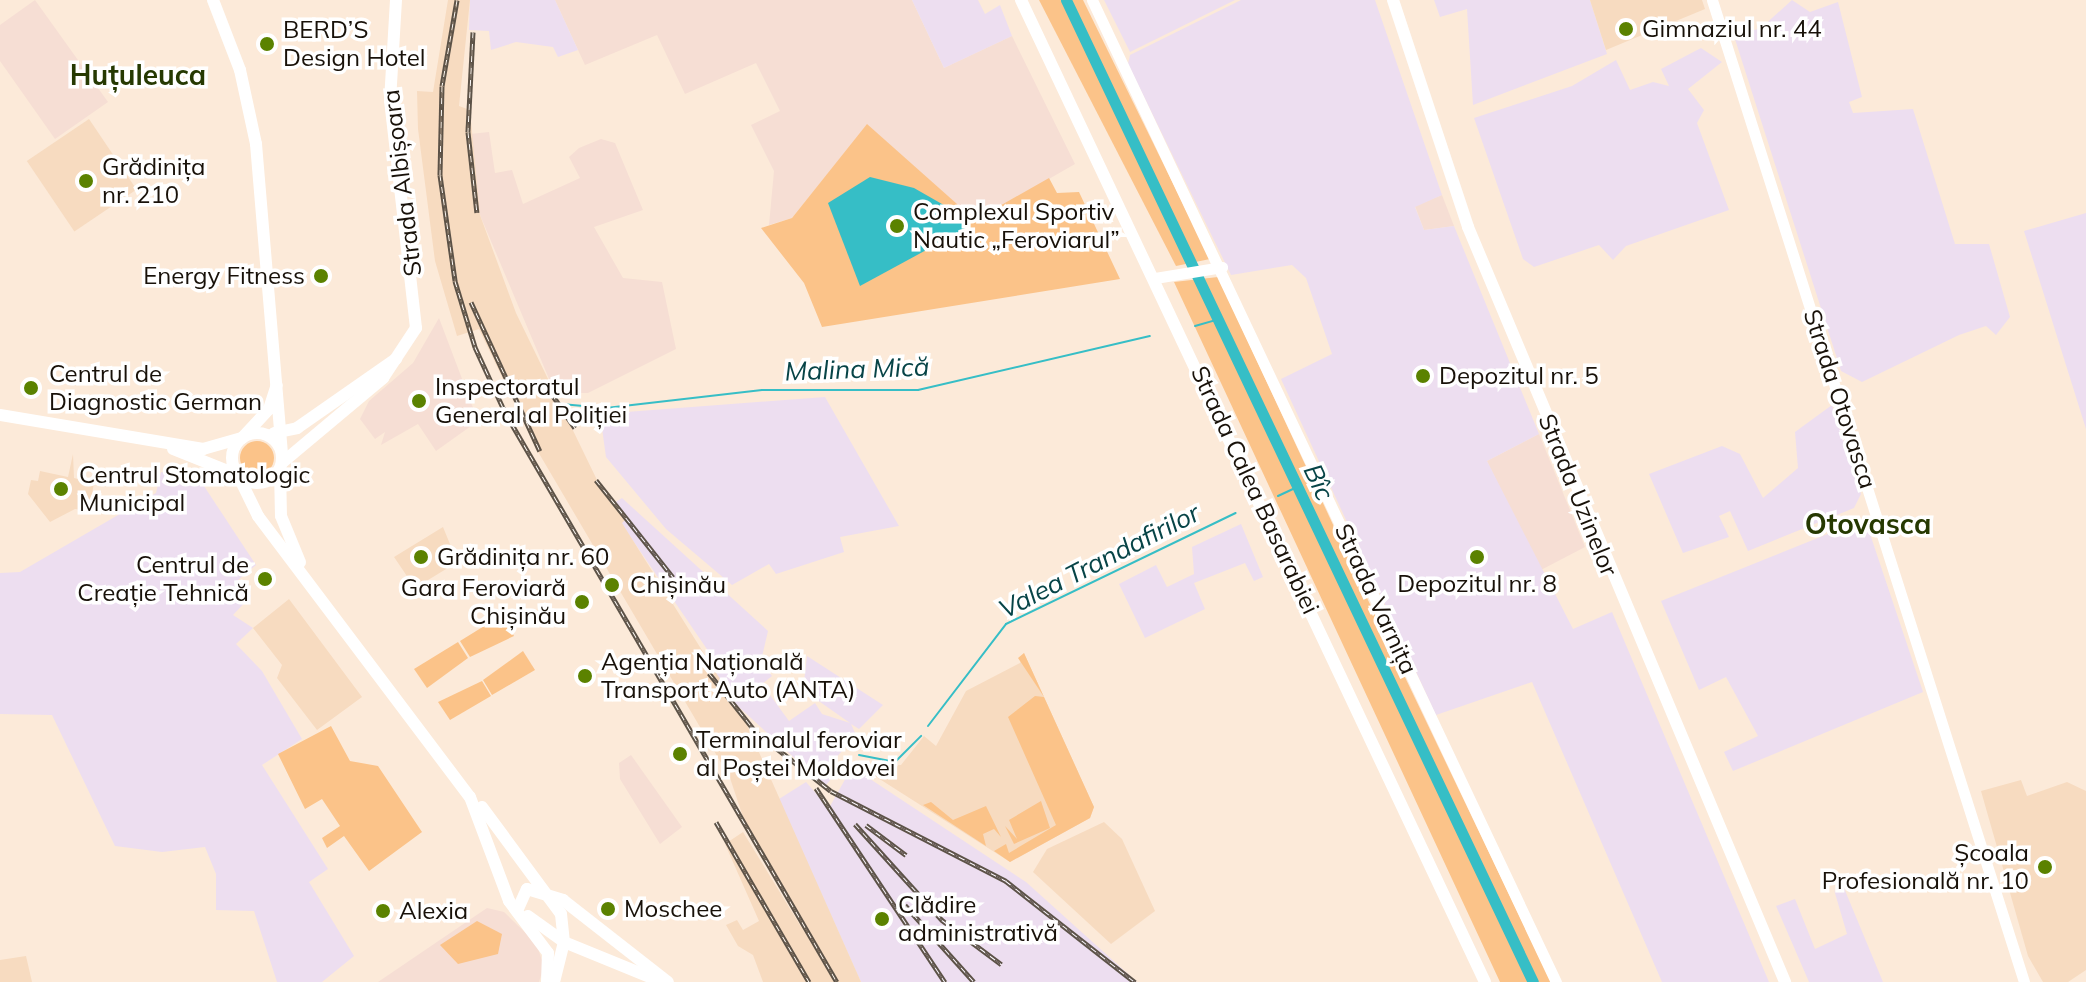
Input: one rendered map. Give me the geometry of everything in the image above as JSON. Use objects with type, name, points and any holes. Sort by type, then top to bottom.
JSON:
[{"type":"main road","points":[[213,0],[253,123],[277,385],[282,402],[283,525],[313,584]]},
{"type":"main road","name":"Strada Albișoara","points":[[281,460],[396,359],[418,312],[390,101],[396,0]]},
{"type":"main road","name":"Strada Calea Basarabiei","points":[[1021,0],[1485,982]]},
{"type":"main road","name":"Strada Uzinelor","points":[[1393,0],[1468,227],[1785,982]]},
{"type":"main road","points":[[173,449],[282,432],[307,420],[396,359]]},
{"type":"main road","points":[[277,385],[269,409],[242,438],[232,455],[251,507],[313,584],[470,797],[548,894],[561,914],[564,942]]},
{"type":"main road","points":[[282,402],[307,420]]},
{"type":"main road","points":[[0,415],[173,449],[263,483],[281,460]]},
{"type":"main road","points":[[266,434],[281,460]]},
{"type":"main road","points":[[470,797],[517,911],[545,946],[547,982]]},
{"type":"main road","points":[[517,911],[523,891],[548,894],[577,909],[668,982]]},
{"type":"main road","points":[[554,982],[564,942],[577,909]]},
{"type":"main road","points":[[517,911],[564,942],[609,958],[660,982]]},
{"type":"main road","points":[[609,958],[616,940]]},
{"type":"main road","points":[[560,967],[585,951]]},
{"type":"street","name":"Strada Varnița","points":[[1092,0],[1556,982]]},
{"type":"street","name":"Strada Otovasca","points":[[1712,0],[2024,982]]},
{"type":"street","points":[[1155,278],[1219,267]]},
{"type":"shaded area","points":[[35,0],[108,102],[55,139],[0,61],[0,25]]},
{"type":"shaded area","points":[[448,0],[470,0],[459,106],[470,110],[480,215],[516,313],[598,482],[627,518],[622,523],[742,714],[861,982],[763,982],[753,955],[738,946],[726,925],[737,920],[743,930],[759,921],[725,844],[743,832],[806,935],[747,829],[730,778],[537,450],[479,329],[457,336],[435,261],[418,129],[417,91],[433,92]]},
{"type":"shaded area","points":[[470,0],[555,0],[578,50],[558,57],[553,47],[516,42],[491,50],[489,31],[469,30]]},
{"type":"shaded area","points":[[555,0],[912,0],[944,68],[1012,36],[1075,164],[975,221],[867,125],[792,218],[769,225],[774,171],[751,125],[780,111],[756,63],[685,94],[657,35],[585,65]]},
{"type":"shaded area","points":[[912,0],[978,0],[985,14],[1000,5],[1012,36],[944,68]]},
{"type":"shaded area","points":[[1039,0],[1083,0],[1210,259],[1176,266]]},
{"type":"shaded area","points":[[1104,0],[1235,0],[1130,52]]},
{"type":"shaded area","points":[[1241,0],[1375,0],[1442,195],[1415,207],[1424,230],[1454,226],[1539,434],[1487,461],[1573,629],[1612,612],[1769,982],[1662,982],[1532,682],[1436,715],[1281,379],[1332,354],[1306,278],[1292,265],[1231,275],[1128,64],[1130,55]]},
{"type":"shaded area","points":[[1434,0],[1590,0],[1607,54],[1473,105],[1467,9],[1440,17]]},
{"type":"shaded area","name":"Gimnaziul nr. 44","points":[[1590,0],[1702,0],[1705,9],[1606,50]]},
{"type":"shaded area","points":[[1792,0],[1810,12],[1838,2],[1862,97],[1849,102],[1853,113],[1913,109],[1955,244],[1989,244],[2010,317],[1996,335],[1986,326],[1959,335],[1862,382],[1841,371],[1734,36],[1761,28]]},
{"type":"shaded area","points":[[1701,48],[1722,62],[1688,89],[1704,110],[1697,123],[1729,210],[1626,246],[1613,260],[1599,245],[1534,267],[1523,259],[1474,118],[1572,86],[1616,60],[1630,90],[1653,82],[1669,86],[1661,69]]},
{"type":"shaded area","name":"Grădinița nr. 210","points":[[89,119],[137,189],[74,231],[27,161]]},
{"type":"shaded area","name":"Complexul Sportiv Nautic „Feroviarul”","points":[[867,124],[975,220],[1049,178],[1057,193],[1079,192],[1120,279],[822,327],[804,283],[761,228],[792,218]]},
{"type":"shaded area","points":[[489,132],[495,173],[512,170],[523,204],[580,178],[569,157],[579,148],[601,139],[615,143],[643,210],[594,227],[623,278],[662,282],[676,349],[588,393],[555,393],[480,215],[470,134]]},
{"type":"shaded area","points":[[1442,195],[1454,226],[1424,230],[1415,206]]},
{"type":"shaded area","points":[[2086,213],[2086,429],[2024,231]]},
{"type":"shaded area","points":[[1218,277],[1551,982],[1500,982],[1174,282]]},
{"type":"shaded area","name":"Inspectoratul General al Poliției","points":[[439,318],[478,421],[436,451],[418,424],[381,445],[385,432],[375,439],[360,419],[369,401],[413,363]]},
{"type":"shaded area","points":[[825,397],[899,526],[840,537],[844,552],[776,574],[769,564],[732,585],[666,529],[606,457],[600,414]]},
{"type":"shaded area","points":[[1832,405],[1861,494],[1854,508],[1748,551],[1730,511],[1719,516],[1729,537],[1683,553],[1649,474],[1722,446],[1740,454],[1763,498],[1798,468],[1795,432]]},
{"type":"shaded area","points":[[1539,434],[1585,547],[1539,571],[1487,461]]},
{"type":"shaded area","points":[[257,441],[269,446],[274,458],[269,470],[257,475],[245,470],[240,458],[245,446]]},
{"type":"shaded area","name":"Centrul Stomatologic Municipal","points":[[73,454],[74,478],[94,483],[89,511],[75,509],[50,522],[28,494],[31,480],[38,481],[40,471],[68,477]]},
{"type":"shaded area","points":[[161,472],[200,480],[256,565],[238,580],[251,596],[233,615],[253,628],[236,644],[262,671],[302,739],[262,765],[328,869],[309,882],[354,956],[322,982],[277,982],[254,911],[216,910],[216,874],[205,847],[162,852],[115,846],[52,715],[0,714],[0,573],[20,572],[156,493]]},
{"type":"shaded area","points":[[622,498],[768,631],[761,661],[772,676],[762,684],[789,721],[815,703],[822,714],[850,723],[803,690],[807,656],[883,705],[859,729],[851,724],[856,735],[828,767],[833,777],[825,786],[727,696],[708,668],[715,661],[621,523],[626,518],[614,503]]},
{"type":"shaded area","points":[[1865,519],[1923,692],[1733,771],[1724,752],[1758,736],[1726,677],[1699,690],[1661,601]]},
{"type":"shaded area","points":[[1241,524],[1263,577],[1254,581],[1245,563],[1194,583],[1205,609],[1145,638],[1119,584],[1156,565],[1167,587],[1194,574],[1192,547]]},
{"type":"shaded area","name":"Grădinița nr. 60","points":[[443,527],[454,554],[447,558],[451,566],[415,588],[394,557]]},
{"type":"shaded area","points":[[289,599],[362,697],[317,730],[277,678],[282,665],[253,628]]},
{"type":"shaded area","points":[[502,615],[514,636],[470,657],[460,641]]},
{"type":"shaded area","points":[[458,642],[468,658],[427,688],[414,669]]},
{"type":"shaded area","points":[[523,651],[535,670],[492,695],[483,680]]},
{"type":"shaded area","points":[[1024,653],[1094,807],[1090,818],[1010,862],[856,764],[901,765],[924,736],[936,746],[966,691],[1020,663]]},
{"type":"shaded area","points":[[1024,653],[1044,697],[1018,658]]},
{"type":"shaded area","points":[[482,681],[491,696],[450,720],[438,702]]},
{"type":"shaded area","points":[[1035,696],[1044,697],[1094,807],[1090,818],[1010,862],[994,851],[1006,844],[1009,853],[1056,825],[1008,717]]},
{"type":"shaded area","points":[[331,726],[350,761],[378,766],[422,832],[369,871],[344,836],[327,848],[322,838],[340,826],[322,799],[305,809],[278,754]]},
{"type":"shaded area","points":[[631,755],[682,827],[660,844],[620,779],[619,763]]},
{"type":"shaded area","points":[[852,767],[1026,882],[1137,982],[861,982],[779,799],[806,782],[829,808]]},
{"type":"shaded area","name":"Școala Profesională nr. 10","points":[[2021,780],[2027,796],[2067,782],[2086,791],[2086,970],[2068,982],[2043,982],[2028,956],[1981,791]]},
{"type":"shaded area","points":[[1041,801],[1050,828],[1014,844],[1005,826],[1017,839],[1009,820]]},
{"type":"shaded area","points":[[931,802],[953,820],[986,806],[1001,837],[994,829],[983,834],[986,846],[923,805]]},
{"type":"shaded area","points":[[1104,822],[1122,839],[1155,911],[1111,944],[1033,872],[1047,849]]},
{"type":"shaded area","points":[[1832,883],[1835,892],[1844,888],[1883,982],[1809,982],[1776,906],[1795,899],[1815,949],[1847,934]]},
{"type":"shaded area","points":[[487,908],[504,912],[536,943],[544,966],[539,982],[378,982]]},
{"type":"shaded area","points":[[477,921],[502,934],[498,954],[458,964],[440,945]]},
{"type":"shaded area","points":[[26,956],[32,982],[0,982],[0,960]]},
{"type":"water","points":[[870,177],[914,188],[956,212],[965,229],[860,286],[828,203]]},
{"type":"waterway","name":"Bîc","points":[[1066,0],[1533,982]]},
{"type":"waterway","name":"Malina Mică","points":[[1195,326],[1219,319]]},
{"type":"waterway","name":"Malina Mică","points":[[561,404],[606,408],[762,390],[918,390],[1150,336]]},
{"type":"waterway","name":"Valea Trandafirilor","points":[[1278,496],[1299,486]]},
{"type":"waterway","name":"Valea Trandafirilor","points":[[928,726],[1006,624],[1236,513]]},
{"type":"waterway","name":"Valea Trandafirilor","points":[[859,755],[895,762],[921,736]]},
{"type":"railway","points":[[457,0],[442,86],[440,175],[455,281],[475,347],[506,414],[837,982]]},
{"type":"railway","points":[[473,32],[468,132],[477,213]]},
{"type":"railway","points":[[471,302],[540,451]]},
{"type":"railway","points":[[545,384],[575,428]]},
{"type":"railway","points":[[596,480],[673,577]]},
{"type":"railway","points":[[709,673],[756,732],[831,791],[1006,881],[1135,982]]},
{"type":"railway","points":[[816,788],[945,982]]},
{"type":"railway","points":[[716,822],[809,982]]},
{"type":"railway","points":[[855,824],[942,920],[1001,964]]},
{"type":"railway","points":[[866,825],[906,855]]},
{"type":"railway","points":[[905,905],[974,982]]},
{"type":"place","name":"Gimnaziul nr. 44","points":[[1626,29]]},
{"type":"place","name":"BERD’S Design Hotel","points":[[267,44]]},
{"type":"place","name":"Grădinița nr. 210","points":[[86,181]]},
{"type":"place","name":"Complexul Sportiv Nautic „Feroviarul”","points":[[897,226]]},
{"type":"place","name":"Energy Fitness","points":[[321,276]]},
{"type":"place","name":"Depozitul nr. 5","points":[[1423,376]]},
{"type":"place","name":"Centrul de Diagnostic German","points":[[31,388]]},
{"type":"place","name":"Inspectoratul General al Poliției","points":[[419,401]]},
{"type":"place","name":"Centrul Stomatologic Municipal","points":[[61,489]]},
{"type":"place","name":"Grădinița nr. 60","points":[[421,557]]},
{"type":"place","name":"Depozitul nr. 8","points":[[1477,557]]},
{"type":"place","name":"Centrul de Creație Tehnică","points":[[265,579]]},
{"type":"place","name":"Chișinău","points":[[612,585]]},
{"type":"place","name":"Gara Feroviară Chișinău","points":[[582,602]]},
{"type":"place","name":"Agenția Națională Transport Auto (ANTA)","points":[[585,676]]},
{"type":"place","name":"Terminalul feroviar al Poștei Moldovei","points":[[680,754]]},
{"type":"place","name":"Școala Profesională nr. 10","points":[[2045,867]]},
{"type":"place","name":"Moschee","points":[[608,909]]},
{"type":"place","name":"Alexia","points":[[383,911]]},
{"type":"place","name":"Clădire administrativă","points":[[882,919]]},
{"type":"district","name":"Huțuleuca","points":[[138,75]]},
{"type":"district","name":"Otovasca","points":[[1868,524]]}]
